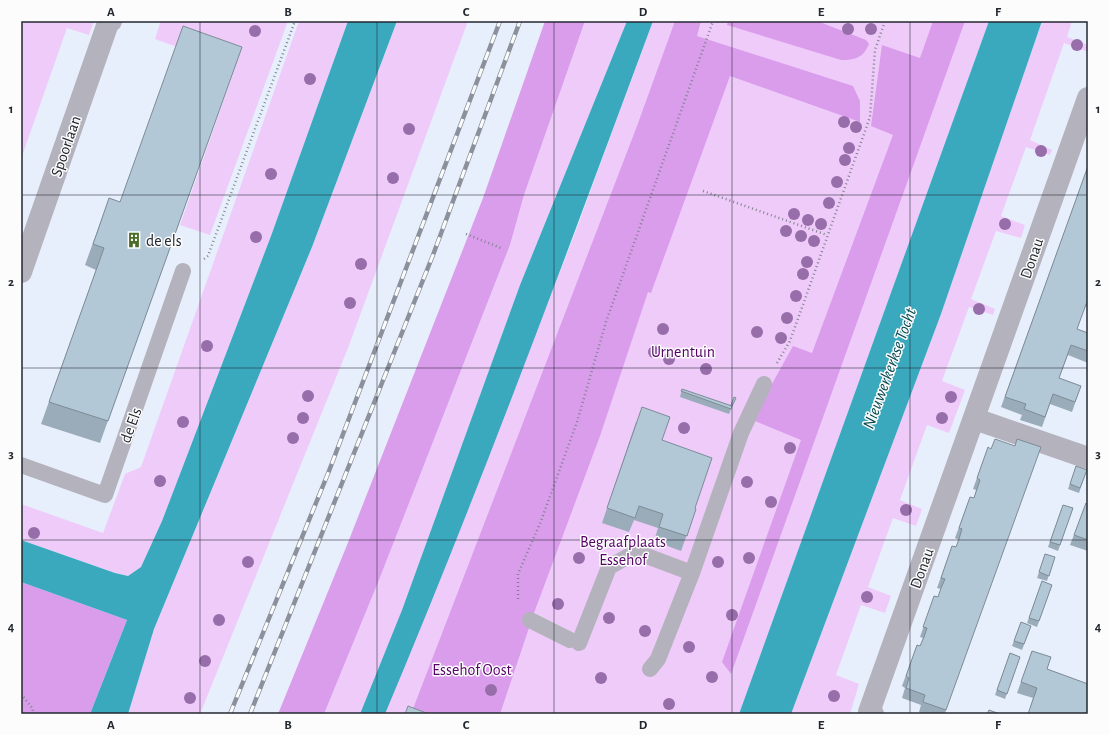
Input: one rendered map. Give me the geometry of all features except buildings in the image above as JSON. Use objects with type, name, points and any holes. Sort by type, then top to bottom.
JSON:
[{"type":"street","name":"Spoorlaan","points":[[21,272],[108,23],[111,21]]},
{"type":"street","name":"Donau","points":[[873,714],[869,712],[975,419],[1088,98]]},
{"type":"street","points":[[975,419],[1088,458]]},
{"type":"lane","name":"de Els","points":[[21,464],[105,495],[183,271]]},
{"type":"lane","points":[[650,669],[658,659],[692,573],[741,433],[764,384]]},
{"type":"lane","points":[[530,620],[575,642],[609,567],[636,552],[692,573]]},
{"type":"path","points":[[183,271],[208,256],[295,21]]},
{"type":"path","points":[[530,620],[520,613],[516,591],[518,574],[541,521],[577,422],[606,322],[713,21]]},
{"type":"path","points":[[764,384],[790,342],[870,117],[875,50],[885,21]]},
{"type":"path","points":[[703,192],[827,235]]},
{"type":"path","points":[[466,234],[501,248]]},
{"type":"path","points":[[21,694],[33,709],[32,714]]},
{"type":"green space","points":[[21,21],[94,21],[89,35],[67,28],[21,159]]},
{"type":"green space","points":[[166,21],[288,21],[210,235],[180,225],[235,68],[155,39],[160,23]]},
{"type":"green space","points":[[299,21],[348,21],[271,236],[162,521],[141,567],[128,576],[115,573],[21,540],[21,504],[103,533],[125,474],[141,467]]},
{"type":"green space","points":[[397,21],[468,21],[348,348],[200,714],[128,714],[154,629],[312,247]]},
{"type":"green space","points":[[545,21],[585,21],[524,195],[510,245],[379,580],[324,714],[278,714],[347,545],[483,198]]},
{"type":"green space","points":[[585,21],[627,21],[520,285],[402,610],[360,714],[324,714],[379,580],[510,245],[524,195]]},
{"type":"green space","name":"Begraafplaats Essehof","points":[[653,21],[989,21],[739,714],[385,714],[572,241]]},
{"type":"green space","name":"Essehof Oost","points":[[675,21],[701,21],[697,36],[853,86],[860,101],[860,122],[730,76],[651,293],[648,292],[600,436],[534,613],[500,714],[411,714],[637,126]]},
{"type":"green space","points":[[728,21],[817,21],[866,40],[869,44],[867,49],[858,57],[854,59],[841,60],[727,25]]},
{"type":"green space","points":[[933,21],[965,21],[731,674],[722,662],[801,440],[755,421],[763,400],[793,346],[812,353],[893,135],[871,126],[882,45],[920,58]]},
{"type":"green space","points":[[1042,21],[1072,21],[1067,37],[1088,45],[1088,52],[1064,43],[1030,140],[1052,150],[1050,155],[1026,147],[1001,216],[1025,225],[1021,238],[996,231],[971,299],[995,309],[993,315],[969,307],[942,381],[965,390],[949,433],[927,425],[900,500],[922,509],[916,526],[893,518],[868,587],[891,596],[885,613],[861,605],[836,675],[859,684],[850,714],[791,714],[941,314]]},
{"type":"green space","points":[[21,582],[127,620],[90,714],[21,714]]},
{"type":"water","points":[[348,21],[397,21],[312,247],[154,629],[128,714],[90,714],[127,620],[21,582],[21,540],[115,573],[128,576],[141,567],[162,521],[271,236]]},
{"type":"water","points":[[627,21],[653,21],[523,369],[421,628],[385,714],[360,714],[402,610],[520,285]]},
{"type":"water","name":"Nieuwerkerkse Tocht","points":[[989,21],[1042,21],[941,314],[791,714],[739,714]]},
{"type":"railway","points":[[230,714],[329,471],[500,21]]},
{"type":"railway","points":[[250,714],[433,255],[520,21]]},
{"type":"place","name":"de els","points":[[134,240]]},
{"type":"park label","name":"Urnentuin","points":[[683,351]]}]
